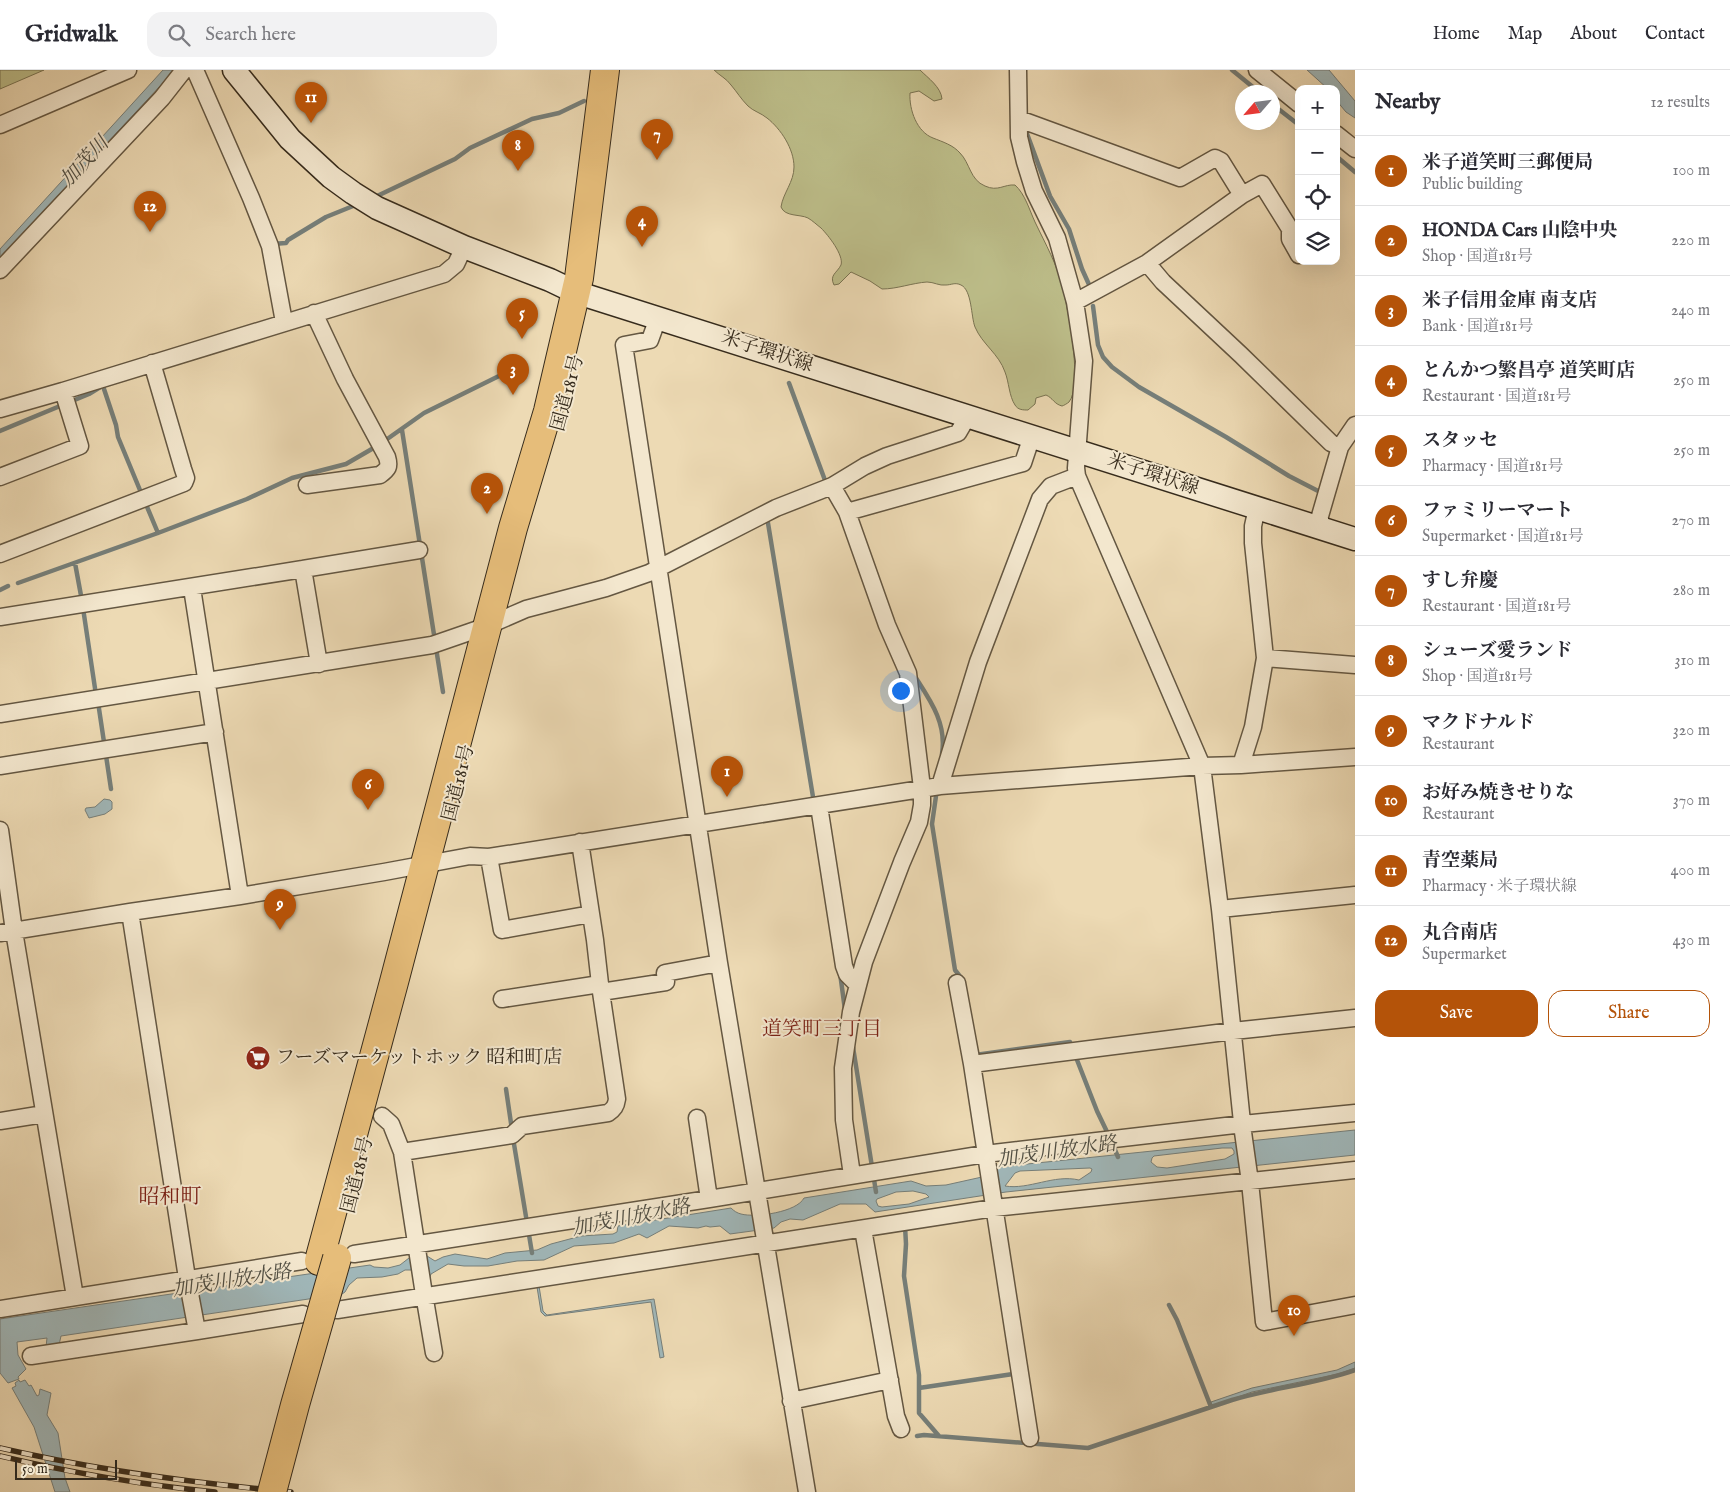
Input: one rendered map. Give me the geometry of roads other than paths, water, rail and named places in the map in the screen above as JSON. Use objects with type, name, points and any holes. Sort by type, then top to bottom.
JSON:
[{"type":"highway","name":"国道181号","points":[[272,1492],[297,1395],[328,1259],[494,623],[513,528],[583,294],[579,278],[605,70]]},
{"type":"highway","name":"国道181号","points":[[583,294],[596,286],[618,70]]},
{"type":"highway","name":"国道181号","points":[[256,1492],[303,1314],[328,1259]]},
{"type":"main road","name":"米子環状線","points":[[234,70],[290,139],[331,177],[377,208],[464,247],[583,294],[1355,539]]},
{"type":"street","points":[[0,126],[128,70]]},
{"type":"street","points":[[0,270],[162,98],[184,70]]},
{"type":"street","points":[[195,70],[270,246],[284,322]]},
{"type":"street","points":[[1018,70],[1019,137],[1029,177],[1057,238],[1075,302],[1084,361],[1077,451],[1077,476],[1202,766],[1220,909],[1264,1322],[1355,1305]]},
{"type":"street","points":[[1257,70],[1295,101]]},
{"type":"street","points":[[1019,120],[1180,178],[1214,158],[1221,161],[1242,195]]},
{"type":"street","points":[[1340,137],[1355,149]]},
{"type":"street","points":[[1075,302],[1147,263],[1242,195],[1262,184],[1290,228],[1290,239],[1295,249]]},
{"type":"street","points":[[0,409],[444,274],[456,264],[464,247]]},
{"type":"street","points":[[1147,263],[1164,282],[1330,443],[1340,447]]},
{"type":"street","points":[[307,485],[380,475],[388,470],[389,464],[345,379],[314,313]]},
{"type":"street","points":[[658,318],[650,340],[624,345],[719,963],[807,1492]]},
{"type":"street","points":[[0,554],[184,483],[186,478],[152,363]]},
{"type":"street","points":[[0,477],[80,446],[64,391]]},
{"type":"street","points":[[0,714],[432,645],[536,606],[606,588],[650,573],[658,567],[776,508],[832,486],[865,466],[887,456],[958,433],[968,416]]},
{"type":"street","points":[[1320,528],[1320,516],[1340,447],[1355,425]]},
{"type":"street","points":[[847,512],[1023,463],[1032,436]]},
{"type":"street","points":[[940,786],[978,662],[1040,498],[1051,486],[1077,476]]},
{"type":"street","points":[[832,486],[847,512],[887,625],[908,673],[922,788],[919,822],[898,871],[857,984],[851,1012],[843,1068],[844,1120],[852,1175]]},
{"type":"street","points":[[1241,765],[1253,727],[1265,658],[1253,543],[1253,526],[1257,508]]},
{"type":"street","points":[[0,617],[192,588],[419,550]]},
{"type":"street","points":[[303,569],[319,664]]},
{"type":"street","points":[[192,588],[240,896]]},
{"type":"street","points":[[1265,658],[1355,665]]},
{"type":"street","points":[[0,766],[215,732]]},
{"type":"street","points":[[7,932],[240,896],[470,856],[489,857],[819,806],[922,788],[1202,766],[1355,758]]},
{"type":"street","points":[[819,806],[844,966],[847,974],[857,984]]},
{"type":"street","points":[[0,830],[7,932],[44,1114],[75,1297]]},
{"type":"street","points":[[402,1152],[512,1135],[522,1126],[608,1114],[616,1105],[617,1099],[580,842]]},
{"type":"street","points":[[489,857],[502,930],[591,914]]},
{"type":"street","points":[[1220,909],[1355,895]]},
{"type":"street","points":[[130,912],[196,1327]]},
{"type":"street","points":[[502,999],[666,982],[665,973],[719,963]]},
{"type":"street","points":[[957,983],[972,1064],[1030,1438]]},
{"type":"street","points":[[972,1064],[1233,1031],[1355,1018]]},
{"type":"street","points":[[0,1309],[417,1247],[709,1199],[758,1194],[852,1175],[1355,1113]]},
{"type":"street","points":[[0,1121],[44,1114]]},
{"type":"street","points":[[382,1116],[391,1124],[402,1152],[434,1353]]},
{"type":"street","points":[[697,1118],[709,1199]]},
{"type":"street","points":[[337,1310],[424,1292],[765,1240],[863,1229],[993,1206],[1249,1177],[1355,1170]]},
{"type":"street","points":[[863,1229],[896,1416],[901,1429]]},
{"type":"street","points":[[31,1356],[196,1327],[228,1325],[303,1314]]},
{"type":"street","points":[[791,1401],[890,1380]]},
{"type":"water","name":"加茂川","points":[[163,70],[175,70],[0,258],[0,249]]},
{"type":"water","points":[[1307,70],[1329,70],[1355,101],[1355,118],[1340,105],[1340,85],[1324,85]]},
{"type":"water","points":[[104,799],[112,802],[112,809],[105,814],[89,818],[85,810],[86,808],[95,807]]},
{"type":"water","points":[[1355,1130],[1355,1155],[1006,1192],[875,1212],[866,1204],[840,1204],[803,1220],[790,1219],[781,1222],[774,1228],[730,1234],[720,1226],[698,1228],[669,1226],[647,1238],[639,1234],[614,1243],[574,1246],[544,1260],[517,1261],[488,1266],[448,1264],[431,1274],[429,1280],[413,1270],[405,1270],[398,1274],[382,1277],[357,1278],[342,1294],[61,1336],[59,1345],[46,1347],[47,1338],[17,1342],[18,1355],[26,1369],[18,1377],[19,1379],[8,1383],[0,1373],[0,1319],[370,1265],[388,1268],[400,1265],[409,1258],[427,1256],[435,1261],[455,1254],[487,1259],[505,1253],[537,1250],[581,1236],[613,1234],[617,1232],[618,1226],[731,1208],[736,1212],[748,1215],[776,1213],[793,1207],[804,1198],[911,1181],[926,1186],[946,1185],[982,1177],[992,1168]],"holes":[[[1232,1148],[1234,1154],[1225,1159],[1167,1168],[1157,1167],[1151,1162],[1154,1156]],[[1090,1168],[1092,1169],[1091,1172],[1079,1180],[1060,1179],[1023,1186],[1005,1186],[1015,1173],[1020,1171]],[[913,1191],[926,1194],[929,1197],[909,1204],[878,1206],[877,1199],[896,1192]]]},
{"type":"water","points":[[539,1286],[543,1311],[547,1315],[654,1299],[664,1357],[660,1358],[651,1302],[545,1316],[541,1312],[537,1287]]},
{"type":"water","points":[[1355,1362],[1355,1368],[1338,1374],[1252,1392],[1212,1406],[1211,1402],[1252,1388],[1337,1370]]},
{"type":"water","points":[[19,1380],[20,1382],[25,1380],[29,1386],[31,1385],[37,1396],[40,1389],[51,1393],[47,1415],[58,1433],[65,1478],[70,1492],[55,1492],[34,1427],[12,1388],[16,1386],[15,1383]]},
{"type":"waterway","points":[[1232,70],[1250,85]]},
{"type":"waterway","points":[[375,197],[455,159],[470,148],[532,119],[559,113],[584,101]]},
{"type":"waterway","points":[[1280,110],[1295,122]]},
{"type":"waterway","points":[[1026,131],[1050,196],[1069,229],[1082,269],[1091,289]]},
{"type":"waterway","points":[[1340,159],[1355,172]]},
{"type":"waterway","points":[[272,244],[286,243],[326,217],[358,204]]},
{"type":"waterway","points":[[1093,306],[1098,345],[1103,357],[1112,367],[1139,387],[1289,476],[1322,493]]},
{"type":"waterway","points":[[383,442],[424,413],[499,376]]},
{"type":"waterway","points":[[789,383],[826,483],[824,485]]},
{"type":"waterway","points":[[0,431],[89,394],[102,386]]},
{"type":"waterway","points":[[103,386],[118,437],[142,495]]},
{"type":"waterway","points":[[402,430],[435,641]]},
{"type":"waterway","points":[[18,583],[247,499],[292,478],[346,464],[377,446]]},
{"type":"waterway","points":[[145,502],[158,533]]},
{"type":"waterway","points":[[767,517],[814,803]]},
{"type":"waterway","points":[[75,563],[82,601]]},
{"type":"waterway","points":[[0,590],[8,586]]},
{"type":"waterway","points":[[83,608],[96,695]]},
{"type":"waterway","points":[[436,648],[443,692]]},
{"type":"waterway","points":[[914,675],[940,722],[943,743],[942,754]]},
{"type":"waterway","points":[[98,702],[111,789]]},
{"type":"waterway","points":[[937,789],[932,824],[955,970],[962,979]]},
{"type":"waterway","points":[[840,973],[845,1010]]},
{"type":"waterway","name":"加茂川放水路","points":[[975,1055],[1070,1042],[1097,1111],[1109,1136]]},
{"type":"waterway","points":[[853,1047],[876,1192]]},
{"type":"waterway","points":[[506,1089],[512,1130]]},
{"type":"waterway","points":[[513,1138],[532,1253]]},
{"type":"waterway","name":"加茂川放水路","points":[[1112,1143],[1118,1157]]},
{"type":"waterway","points":[[905,1226],[904,1276],[919,1375],[919,1413],[939,1436]]},
{"type":"waterway","points":[[1169,1305],[1177,1320],[1211,1407]]},
{"type":"waterway","points":[[917,1436],[1088,1448],[1232,1400],[1325,1379],[1355,1370]]},
{"type":"waterway","points":[[919,1388],[1013,1374]]},
{"type":"railway","points":[[0,1448],[72,1463],[145,1475],[291,1492]]},
{"type":"railway","points":[[0,1456],[107,1478],[215,1492]]},
{"type":"place","name":"青空薬局","points":[[311,123]]},
{"type":"place","name":"すし弁慶","points":[[657,160]]},
{"type":"place","name":"シューズ愛ランド","points":[[518,171]]},
{"type":"place","name":"丸合南店","points":[[150,232]]},
{"type":"place","name":"とんかつ繁昌亭 道笑町店","points":[[642,247]]},
{"type":"place","name":"スタッセ","points":[[522,339]]},
{"type":"place","name":"米子信用金庫 南支店","points":[[513,395]]},
{"type":"place","name":"HONDA Cars 山陰中央","points":[[487,514]]},
{"type":"place","name":"米子道笑町三郵便局","points":[[727,797]]},
{"type":"place","name":"ファミリーマート","points":[[368,810]]},
{"type":"place","name":"マクドナルド","points":[[280,930]]},
{"type":"place","name":"フーズマーケットホック 昭和町店","points":[[258,1058]]},
{"type":"place","name":"お好み焼きせりな","points":[[1294,1336]]},
{"type":"district","name":"道笑町三丁目","points":[[822,1029]]},
{"type":"district","name":"昭和町","points":[[170,1197]]}]
